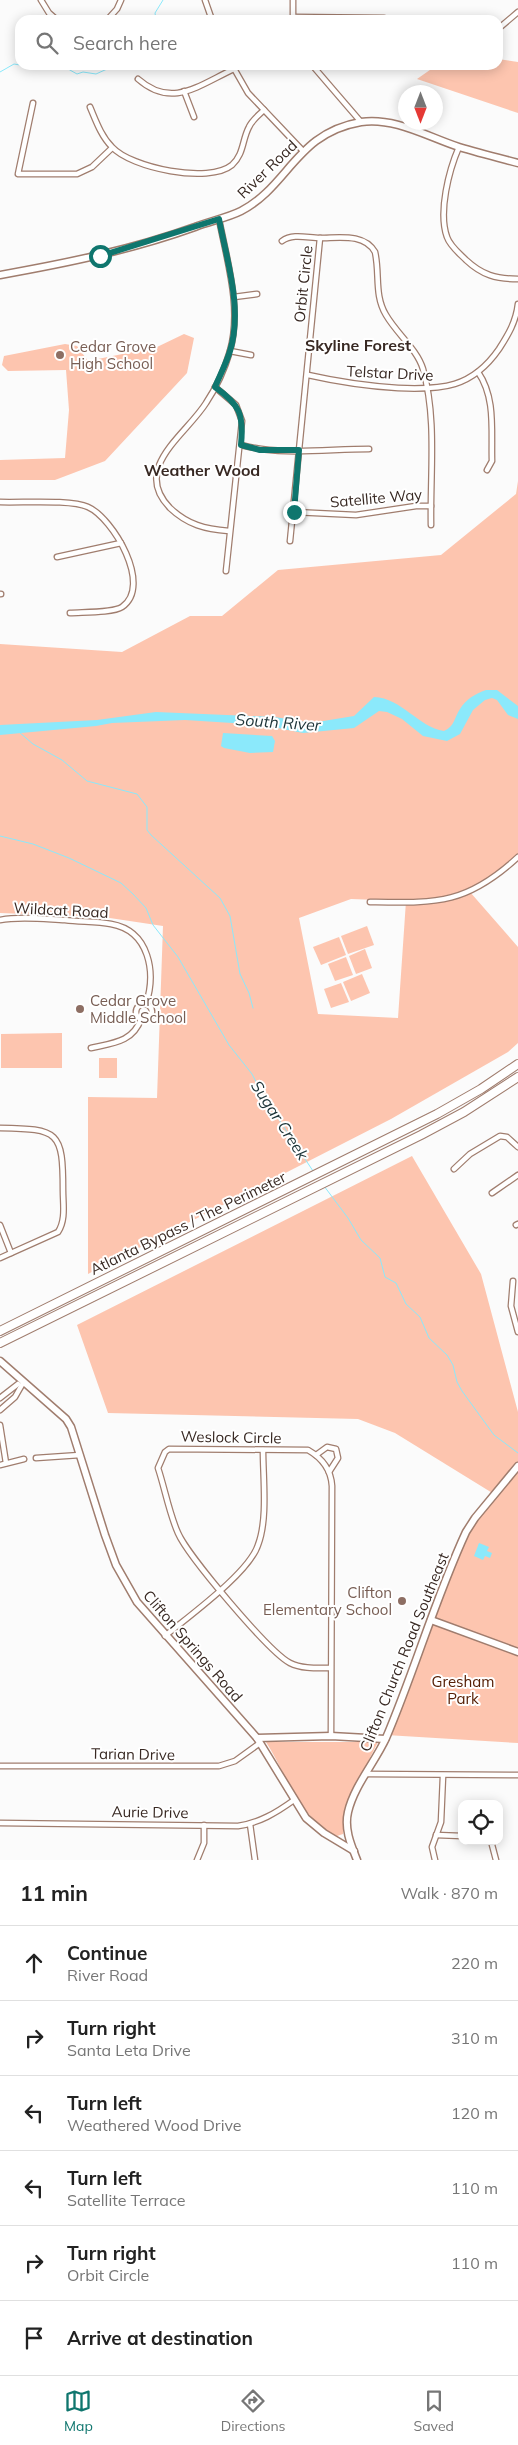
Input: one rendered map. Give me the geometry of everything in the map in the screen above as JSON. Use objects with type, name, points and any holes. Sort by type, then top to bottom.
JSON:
[{"type":"highway","name":"Atlanta Bypass / The Perimeter","points":[[0,1331],[400,1133],[465,1099],[518,1064]]},
{"type":"highway","name":"Atlanta Bypass / The Perimeter","points":[[0,1343],[406,1142],[464,1112],[518,1077]]},
{"type":"street","points":[[41,0],[51,15]]},
{"type":"street","points":[[112,15],[121,0]]},
{"type":"street","points":[[205,0],[210,15]]},
{"type":"street","points":[[293,0],[293,15]]},
{"type":"street","points":[[503,25],[518,12]]},
{"type":"street","points":[[138,79],[149,89],[160,93],[173,94],[184,91],[227,70]]},
{"type":"street","points":[[235,70],[248,93],[304,151]]},
{"type":"street","points":[[316,70],[361,122]]},
{"type":"street","points":[[184,91],[194,117]]},
{"type":"street","points":[[33,103],[18,174],[77,174],[92,168],[112,148]]},
{"type":"street","points":[[90,107],[112,148],[127,159],[142,164],[211,174],[228,168],[237,159],[244,146],[248,128],[264,110]]},
{"type":"street","name":"River Road","points":[[0,275],[100,256],[219,219],[252,204],[304,151],[329,132],[361,122],[392,124],[459,147],[518,163]]},
{"type":"street","points":[[459,147],[450,172],[446,194],[444,217],[447,238],[459,254],[483,274],[492,278],[518,279]]},
{"type":"street","points":[[219,219],[234,297],[234,323],[230,351],[206,404],[158,464],[156,477],[160,495],[180,518],[199,527],[229,531]]},
{"type":"street","points":[[282,241],[294,236],[355,239],[373,248],[376,259],[377,291],[386,316],[422,368],[432,431],[431,525]]},
{"type":"street","name":"Orbit Circle","points":[[290,541],[308,376],[320,238]]},
{"type":"street","points":[[234,297],[257,294]]},
{"type":"street","name":"Telstar Drive","points":[[308,376],[355,385],[426,389],[447,387],[469,378],[492,359],[516,324],[518,304]]},
{"type":"street","points":[[230,351],[251,355]]},
{"type":"street","points":[[478,372],[486,383],[491,398],[492,461],[487,470]]},
{"type":"street","points":[[215,387],[228,397],[240,413],[242,421],[241,445],[229,531],[226,571]]},
{"type":"street","points":[[241,445],[260,450],[369,449]]},
{"type":"street","points":[[0,502],[84,505],[104,518],[121,543],[132,571],[132,589],[127,602],[117,609],[70,613]]},
{"type":"street","name":"Satellite Way","points":[[294,512],[356,516],[416,506],[431,506]]},
{"type":"street","points":[[57,557],[121,543]]},
{"type":"street","points":[[370,902],[432,901],[454,898],[482,884],[518,857]]},
{"type":"street","name":"Wildcat Road","points":[[0,920],[10,918],[112,924],[124,929],[145,948],[150,964],[151,984],[146,1004]]},
{"type":"street","points":[[141,1004],[146,1004],[152,1010],[151,1015],[148,1019],[141,1019],[136,1015],[136,1010],[141,1004]]},
{"type":"street","points":[[91,1048],[122,1041],[131,1036],[141,1019]]},
{"type":"street","points":[[0,1128],[32,1128],[46,1131],[59,1142],[63,1156],[61,1227],[53,1236],[0,1258]]},
{"type":"street","points":[[454,1169],[470,1154],[500,1136],[507,1137],[518,1147]]},
{"type":"street","points":[[492,1193],[518,1174]]},
{"type":"street","points":[[0,1225],[11,1253]]},
{"type":"street","points":[[512,1281],[511,1306],[518,1332]]},
{"type":"street","name":"Clifton Springs Road","points":[[0,1362],[66,1419],[77,1440],[80,1455],[116,1565],[137,1602],[258,1741],[294,1800],[313,1825],[354,1851]]},
{"type":"street","points":[[8,1403],[3,1401],[1,1397],[21,1382]]},
{"type":"street","points":[[0,1410],[15,1396],[21,1382]]},
{"type":"street","points":[[0,1425],[6,1463]]},
{"type":"street","points":[[330,1472],[338,1458],[336,1449],[326,1446],[316,1455],[330,1472],[332,1486],[331,1736]]},
{"type":"street","name":"Weslock Circle","points":[[316,1455],[308,1450],[169,1449],[160,1461],[158,1468],[178,1533],[188,1549],[220,1589],[283,1658],[302,1667],[331,1668]]},
{"type":"street","points":[[165,1636],[248,1563],[258,1546],[262,1530],[263,1450]]},
{"type":"street","points":[[36,1458],[80,1455]]},
{"type":"street","points":[[0,1465],[24,1459]]},
{"type":"street","name":"Clifton Church Road Southeast","points":[[357,1860],[347,1826],[348,1813],[353,1799],[385,1739],[466,1532],[475,1518],[518,1466]]},
{"type":"street","points":[[431,1620],[518,1652]]},
{"type":"street","points":[[258,1741],[331,1736],[385,1739]]},
{"type":"street","name":"Tarian Drive","points":[[0,1766],[219,1766],[235,1761],[258,1741]]},
{"type":"street","points":[[367,1774],[518,1775]]},
{"type":"street","points":[[435,1860],[432,1847],[441,1822],[443,1776]]},
{"type":"street","name":"Aurie Drive","points":[[0,1823],[250,1824],[278,1812],[294,1800]]},
{"type":"street","points":[[250,1824],[255,1860]]},
{"type":"street","points":[[197,1860],[204,1843],[204,1825]]},
{"type":"street","points":[[436,1835],[458,1836]]},
{"type":"street","points":[[492,1845],[496,1860]]},
{"type":"green space","points":[[503,60],[518,62],[518,113],[443,88],[443,85],[435,85],[417,79],[430,70],[503,70]]},
{"type":"green space","points":[[184,334],[194,338],[187,373],[105,461],[55,480],[0,480],[0,460],[65,458],[69,410],[66,370],[8,371],[2,365],[4,356],[65,344],[77,346],[88,361],[157,347]]},
{"type":"green space","points":[[518,481],[518,855],[470,892],[518,947],[518,1043],[508,1052],[391,1119],[88,1274],[88,1097],[157,1098],[163,926],[103,917],[0,913],[0,644],[122,652],[190,616],[222,616],[278,570],[441,555],[516,494]],"holes":[[[351,899],[406,901],[398,1018],[318,1014],[299,918]]]},
{"type":"green space","points":[[367,926],[374,945],[348,954],[341,936]]},
{"type":"green space","points":[[339,937],[346,955],[321,965],[313,947]]},
{"type":"green space","points":[[365,949],[372,968],[356,974],[349,956]]},
{"type":"green space","points":[[346,957],[353,975],[335,981],[328,964]]},
{"type":"green space","points":[[362,974],[370,993],[351,1001],[343,982]]},
{"type":"green space","points":[[341,983],[349,1002],[331,1008],[324,989]]},
{"type":"green space","points":[[62,1033],[62,1068],[1,1068],[1,1034]]},
{"type":"green space","points":[[99,1058],[117,1058],[117,1078],[99,1078]]},
{"type":"green space","name":"Gresham Park","points":[[412,1156],[481,1274],[518,1412],[518,1743],[386,1735],[469,1525],[494,1494],[395,1433],[358,1419],[108,1413],[77,1325]]},
{"type":"green space","points":[[266,1742],[378,1742],[349,1799],[345,1812],[343,1834],[337,1836],[324,1829],[313,1819],[296,1795]]},
{"type":"water","name":"South River","points":[[486,690],[497,690],[518,706],[518,719],[508,715],[497,700],[492,698],[485,700],[473,710],[460,734],[447,741],[423,736],[402,719],[387,712],[379,711],[354,728],[303,733],[263,725],[185,720],[112,723],[0,735],[0,725],[97,720],[156,712],[275,717],[311,723],[354,716],[374,697],[393,702],[426,724],[444,731],[452,724],[465,702]]},
{"type":"water","points":[[223,733],[272,736],[275,741],[273,752],[250,753],[224,748],[221,746]]},
{"type":"water","points":[[479,1543],[489,1547],[487,1551],[492,1553],[490,1558],[485,1556],[483,1560],[474,1556]]},
{"type":"waterway","points":[[155,15],[163,0]]},
{"type":"waterway","points":[[0,72],[15,64]]},
{"type":"waterway","points":[[70,70],[77,74],[83,72],[96,74],[105,70]]},
{"type":"waterway","points":[[19,732],[33,744],[62,760],[87,781],[137,794],[147,807],[147,830],[220,898],[230,916],[240,974],[249,993],[253,1008]]},
{"type":"waterway","name":"Sugar Creek","points":[[0,836],[33,844],[69,858],[121,883],[133,894],[146,908],[153,925],[178,957],[229,1045],[252,1074],[264,1097],[313,1171]]},
{"type":"waterway","name":"Sugar Creek","points":[[324,1186],[348,1218],[361,1240],[380,1258],[385,1277],[396,1283],[406,1304],[420,1317],[429,1338],[447,1355],[453,1365],[457,1382],[462,1391],[494,1435],[518,1453]]},
{"type":"place","name":"Cedar Grove High School","points":[[60,355]]},
{"type":"place","name":"Cedar Grove Middle School","points":[[80,1009]]},
{"type":"place","name":"Clifton Elementary School","points":[[402,1601]]},
{"type":"district","name":"Skyline Forest","points":[[358,345]]},
{"type":"district","name":"Weather Wood","points":[[202,470]]},
{"type":"route","points":[[100,256],[219,219],[234,297],[234,323],[230,351],[215,387],[236,405],[240,413],[242,421],[241,445],[260,450],[299,450],[294,512]]}]
